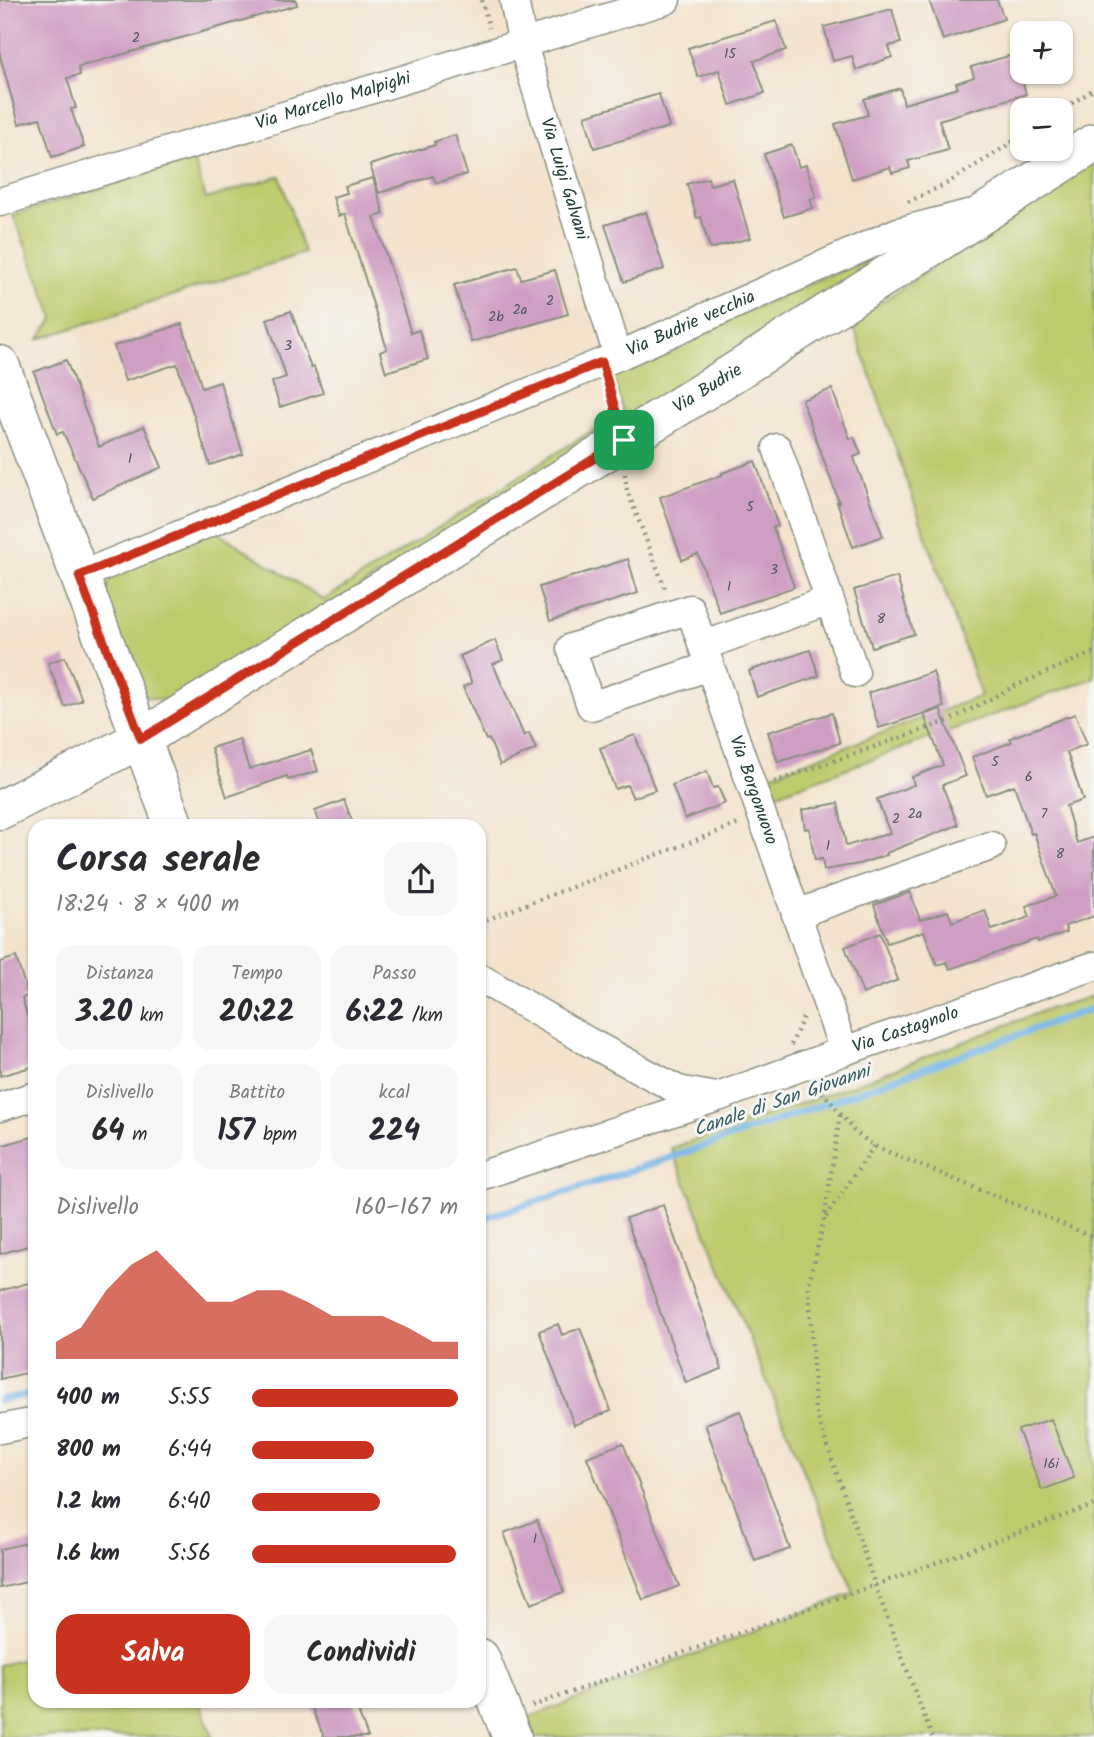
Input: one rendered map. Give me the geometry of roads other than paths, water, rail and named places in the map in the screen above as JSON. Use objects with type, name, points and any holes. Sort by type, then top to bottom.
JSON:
[{"type":"main road","name":"Via Budrie","points":[[0,810],[141,739],[624,440],[1094,143]]},
{"type":"main road","points":[[0,365],[171,819]]},
{"type":"main road","points":[[486,1667],[522,1722]]},
{"type":"street","name":"Via Luigi Galvani","points":[[514,0],[523,45],[610,359]]},
{"type":"street","name":"Via Marcello Malpighi","points":[[0,202],[666,0]]},
{"type":"street","name":"Via Budrie vecchia","points":[[79,576],[610,359],[898,232],[994,207]]},
{"type":"street","points":[[778,448],[855,673]]},
{"type":"street","points":[[706,656],[829,600]]},
{"type":"street","name":"Via Borgonuovo","points":[[706,656],[590,706],[571,649],[690,609],[844,1051]]},
{"type":"street","points":[[796,914],[991,846]]},
{"type":"street","name":"Via Castagnolo","points":[[486,1174],[719,1097],[844,1051],[1094,966]]},
{"type":"street","name":"Via Castagnolo","points":[[486,981],[678,1090],[719,1097]]},
{"type":"street","name":"Via Castagnolo","points":[[628,1063],[649,1087],[652,1098],[650,1109],[632,1125]]},
{"type":"street","points":[[0,1107],[28,1098]]},
{"type":"street","points":[[0,1429],[28,1423]]},
{"type":"waterway","name":"Canale di San Giovanni","points":[[486,1217],[711,1144],[1094,1008]]},
{"type":"waterway","name":"Canale di San Giovanni","points":[[0,1400],[28,1394]]}]
